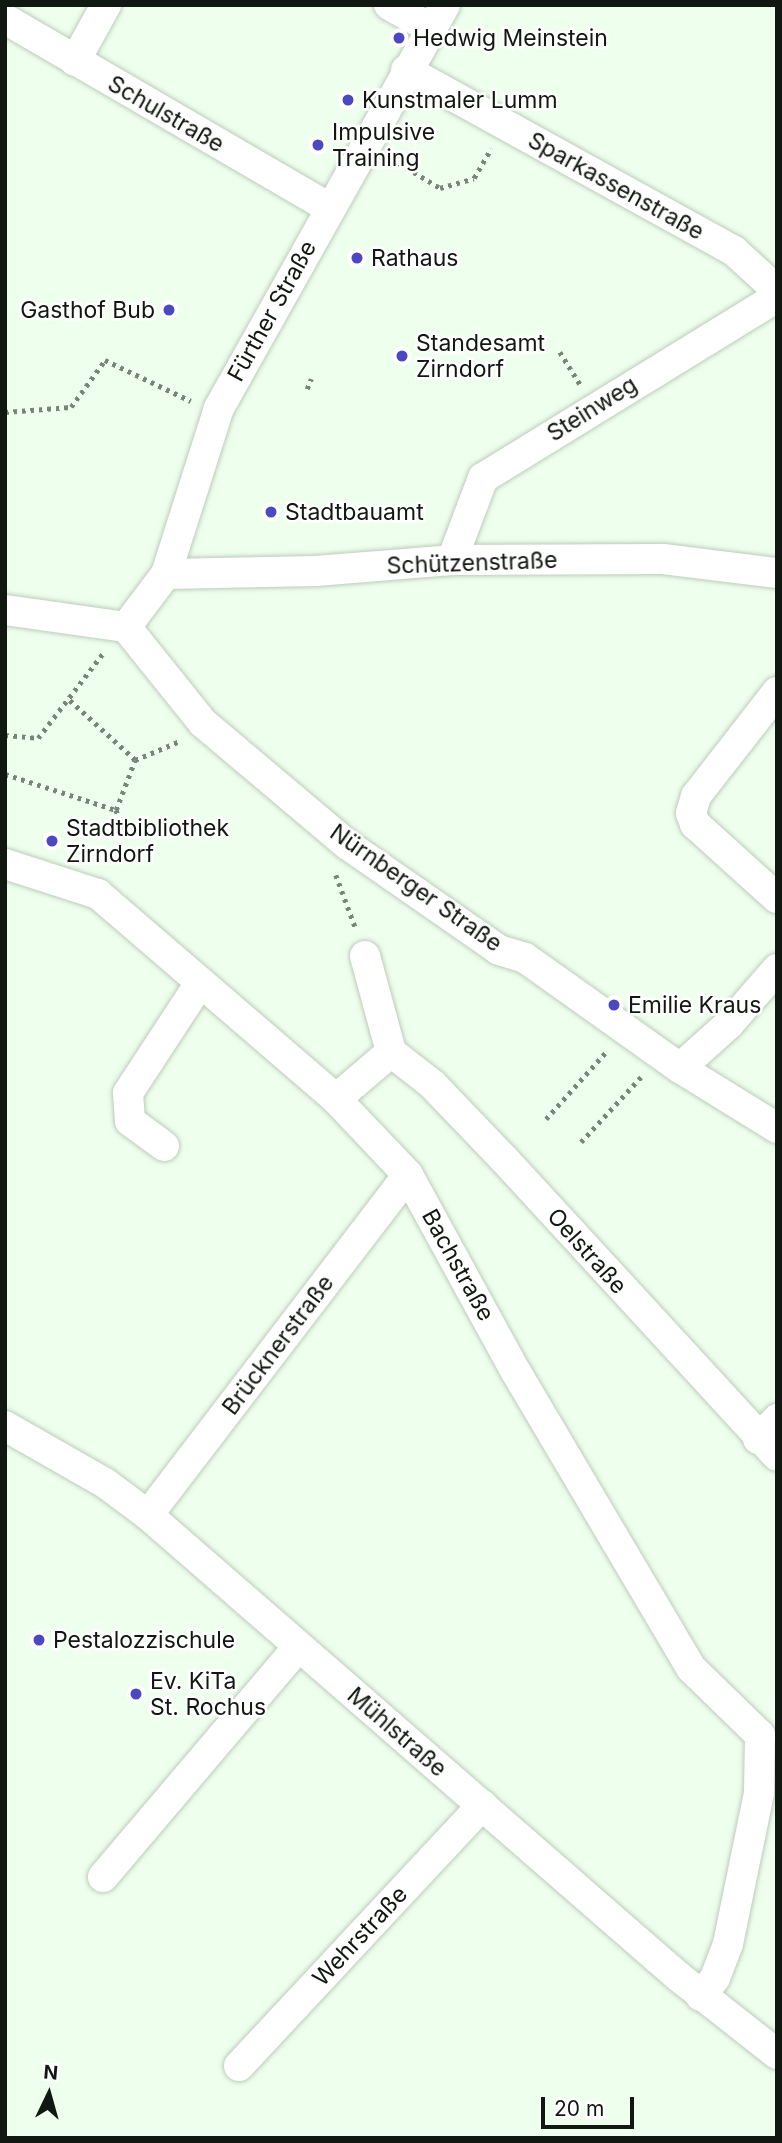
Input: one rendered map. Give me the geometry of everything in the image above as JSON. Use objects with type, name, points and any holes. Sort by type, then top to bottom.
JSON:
[{"type":"street","points":[[75,61],[106,5]]},
{"type":"street","points":[[390,5],[439,17]]},
{"type":"street","name":"Fürther Straße","points":[[126,627],[166,574],[219,408],[328,207],[439,17]]},
{"type":"street","name":"Schulstraße","points":[[5,19],[328,207]]},
{"type":"street","name":"Sparkassenstraße","points":[[406,70],[734,251],[768,282],[777,297]]},
{"type":"street","name":"Steinweg","points":[[452,560],[483,478],[594,407],[777,297]]},
{"type":"street","name":"Schützenstraße","points":[[166,574],[316,570],[452,560],[663,559],[777,573]]},
{"type":"street","points":[[11,607],[126,627]]},
{"type":"street","name":"Nürnberger Straße","points":[[126,627],[203,723],[348,845],[499,950],[525,958],[680,1068],[777,1128]]},
{"type":"street","points":[[777,692],[696,796],[691,813],[695,824],[777,898]]},
{"type":"street","name":"Bachstraße","points":[[5,864],[98,894],[336,1099],[408,1175],[516,1372],[691,1668],[760,1735],[768,1793],[728,1944],[715,1978],[701,1996]]},
{"type":"street","points":[[336,1099],[391,1052],[365,956]]},
{"type":"street","points":[[680,1068],[729,1024],[777,969]]},
{"type":"street","points":[[164,1146],[130,1121],[128,1093],[200,983]]},
{"type":"street","name":"Oelstraße","points":[[391,1052],[432,1084],[770,1438]]},
{"type":"street","name":"Brücknerstraße","points":[[148,1515],[408,1175]]},
{"type":"street","name":"Mühlstraße","points":[[5,1426],[105,1483],[148,1515],[701,1996],[777,2054]]},
{"type":"street","points":[[103,1877],[298,1647]]},
{"type":"street","name":"Wehrstraße","points":[[239,2066],[482,1805]]},
{"type":"path","points":[[388,157],[440,188],[474,178],[493,145]]},
{"type":"path","points":[[560,352],[594,407]]},
{"type":"path","points":[[5,412],[71,407],[105,360],[188,400],[219,408]]},
{"type":"path","points":[[307,389],[311,379]]},
{"type":"path","points":[[5,735],[38,738],[106,649]]},
{"type":"path","points":[[68,699],[135,760]]},
{"type":"path","points":[[126,832],[116,810],[135,760],[183,740]]},
{"type":"path","points":[[5,774],[116,810]]},
{"type":"path","points":[[342,884],[347,899]]},
{"type":"path","points":[[546,1119],[614,1044]]},
{"type":"path","points":[[581,1142],[648,1070]]},
{"type":"place","name":"Hedwig Meinstein","points":[[399,38]]},
{"type":"place","name":"Kunstmaler Lumm","points":[[348,100]]},
{"type":"place","name":"Impulsive Training","points":[[318,145]]},
{"type":"place","name":"Rathaus","points":[[357,258]]},
{"type":"place","name":"Gasthof Bub","points":[[169,310]]},
{"type":"place","name":"Standesamt Zirndorf","points":[[402,356]]},
{"type":"place","name":"Stadtbauamt","points":[[271,512]]},
{"type":"place","name":"Stadtbibliothek Zirndorf","points":[[52,841]]},
{"type":"place","name":"Emilie Kraus","points":[[614,1005]]},
{"type":"place","name":"Pestalozzischule","points":[[39,1640]]},
{"type":"place","name":"Ev. KiTa St. Rochus","points":[[136,1694]]}]
